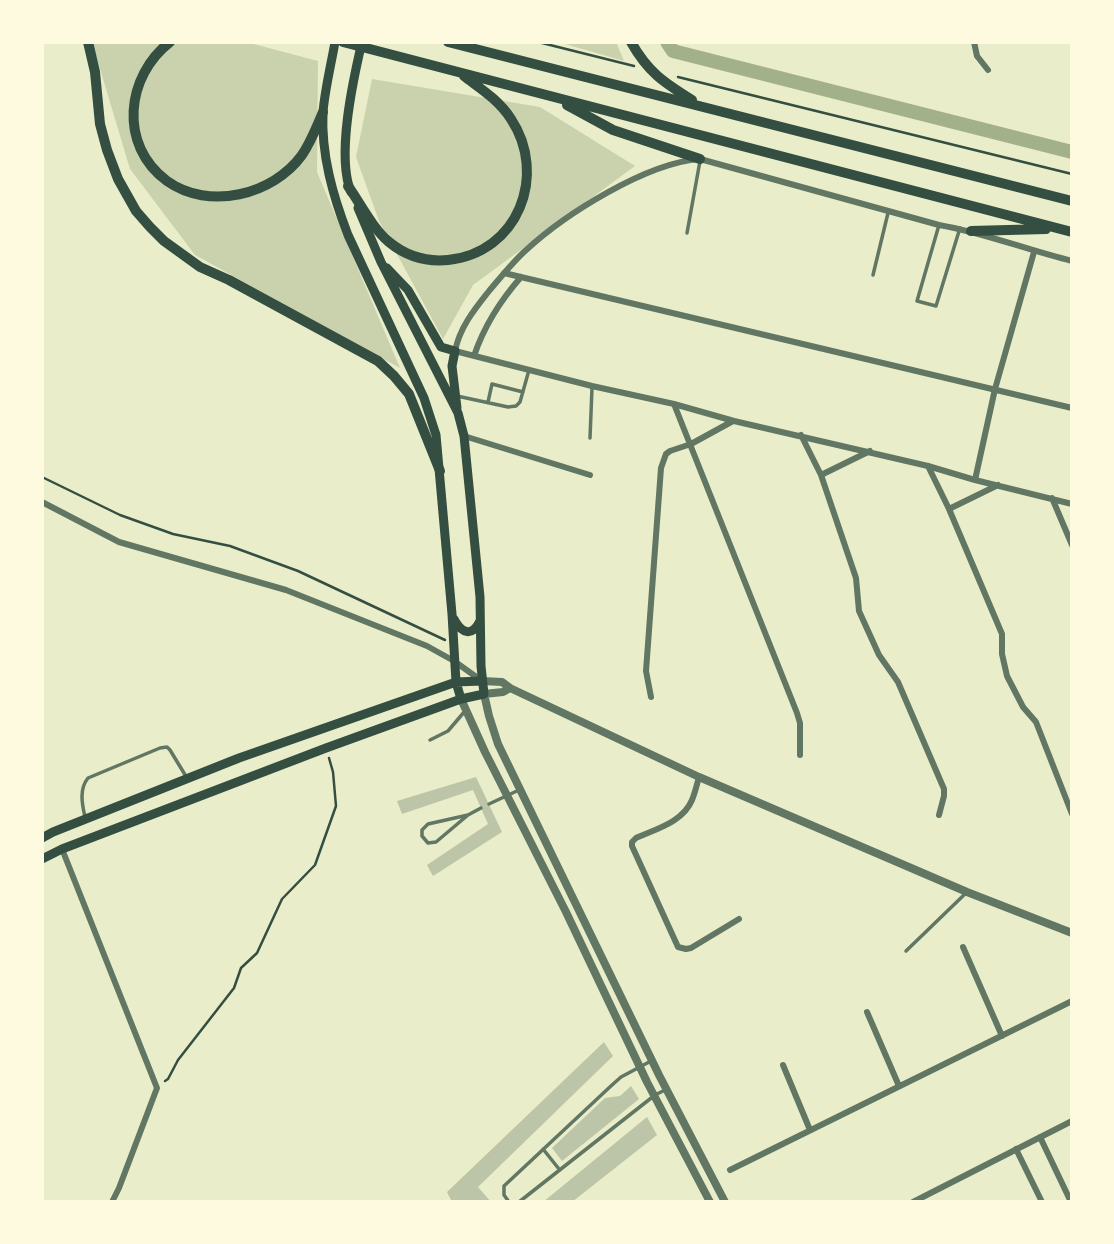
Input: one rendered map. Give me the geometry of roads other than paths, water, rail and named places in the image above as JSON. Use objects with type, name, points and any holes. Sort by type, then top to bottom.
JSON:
[{"type":"highway","points":[[88,42],[95,72],[100,124],[107,150],[118,179],[136,212],[164,241],[200,267],[378,361],[409,394],[439,471]]},
{"type":"highway","points":[[170,42],[145,69],[136,91],[134,114],[137,136],[146,157],[169,182],[182,188],[222,196],[249,192],[273,181],[302,156],[323,112]]},
{"type":"highway","points":[[343,42],[1072,232]]},
{"type":"highway","points":[[448,42],[1072,201]]},
{"type":"highway","points":[[631,42],[649,70],[703,107]]},
{"type":"highway","points":[[348,186],[389,242],[416,258],[442,261],[467,256],[491,245],[501,237],[522,202],[527,175],[524,149],[516,127],[502,107],[459,72]]},
{"type":"highway","points":[[553,97],[613,130],[701,159]]},
{"type":"highway","points":[[966,230],[1058,229]]},
{"type":"main road","points":[[335,42],[323,112],[330,180],[348,235],[424,398],[436,435],[454,661],[461,699]]},
{"type":"main road","points":[[362,42],[352,87],[344,152],[348,186],[381,262],[458,413]]},
{"type":"main road","points":[[42,859],[326,748],[461,699],[484,694],[480,597],[464,436],[452,366],[455,351],[441,347],[408,290],[381,262]]},
{"type":"main road","points":[[452,614],[458,627],[464,631],[475,630],[480,621]]},
{"type":"main road","points":[[42,838],[239,758],[456,682],[482,681]]},
{"type":"street","points":[[974,42],[977,56],[988,70]]},
{"type":"street","points":[[1072,261],[701,159],[690,160],[665,166],[637,178],[552,229],[505,273],[462,328],[455,351],[734,421],[870,451],[1072,504]]},
{"type":"street","points":[[975,480],[995,389],[1034,252]]},
{"type":"street","points":[[505,273],[1072,408]]},
{"type":"street","points":[[474,356],[486,325],[505,295],[521,277]]},
{"type":"street","points":[[674,404],[797,713],[800,723],[800,755]]},
{"type":"street","points":[[651,697],[646,671],[661,468],[666,454],[670,451],[691,444],[734,421]]},
{"type":"street","points":[[801,435],[821,475],[856,578],[859,611],[879,655],[898,682],[944,789],[939,815]]},
{"type":"street","points":[[464,436],[590,475]]},
{"type":"street","points":[[821,475],[870,451]]},
{"type":"street","points":[[928,466],[1002,634],[1002,654],[1007,676],[1023,707],[1036,722],[1072,814]]},
{"type":"street","points":[[949,509],[998,485]]},
{"type":"street","points":[[1052,498],[1072,544]]},
{"type":"street","points":[[42,502],[119,542],[286,590],[427,646],[482,681],[502,682],[699,777],[967,892],[1072,933]]},
{"type":"street","points":[[510,688],[503,692],[484,694],[498,744],[652,1060],[725,1202]]},
{"type":"street","points":[[461,699],[506,796],[710,1202]]},
{"type":"street","points":[[699,777],[692,801],[685,811],[675,820],[636,838],[632,846],[678,947],[691,948],[739,919]]},
{"type":"street","points":[[62,849],[157,1088],[112,1202]]},
{"type":"street","points":[[963,947],[1002,1035]]},
{"type":"street","points":[[730,1170],[1072,1001]]},
{"type":"street","points":[[867,1012],[899,1086]]},
{"type":"street","points":[[783,1065],[810,1130]]},
{"type":"street","points":[[913,1202],[1072,1121]]},
{"type":"street","points":[[1040,1138],[1071,1202]]},
{"type":"street","points":[[1016,1149],[1042,1202]]},
{"type":"street","points":[[931,1193],[935,1202]]},
{"type":"lane","points":[[687,233],[701,159]]},
{"type":"lane","points":[[873,275],[889,211]]},
{"type":"lane","points":[[939,225],[918,301],[936,306],[966,230]]},
{"type":"lane","points":[[456,395],[508,407],[516,406],[520,402],[529,370]]},
{"type":"lane","points":[[488,402],[492,384],[523,392]]},
{"type":"lane","points":[[590,438],[592,386]]},
{"type":"lane","points":[[430,740],[448,731],[466,710]]},
{"type":"lane","points":[[85,819],[82,802],[85,781],[160,748],[167,747],[170,750],[187,779]]},
{"type":"lane","points":[[489,804],[521,789]]},
{"type":"lane","points":[[468,815],[428,824],[422,830],[422,836],[428,843],[436,842],[468,815],[481,808]]},
{"type":"lane","points":[[906,951],[967,892]]},
{"type":"lane","points":[[509,1202],[504,1195],[504,1186],[612,1085],[652,1060]]},
{"type":"lane","points":[[519,1202],[655,1095],[667,1089]]},
{"type":"lane","points":[[543,1149],[560,1170]]},
{"type":"waterway","points":[[667,42],[673,51],[1072,152]]}]
